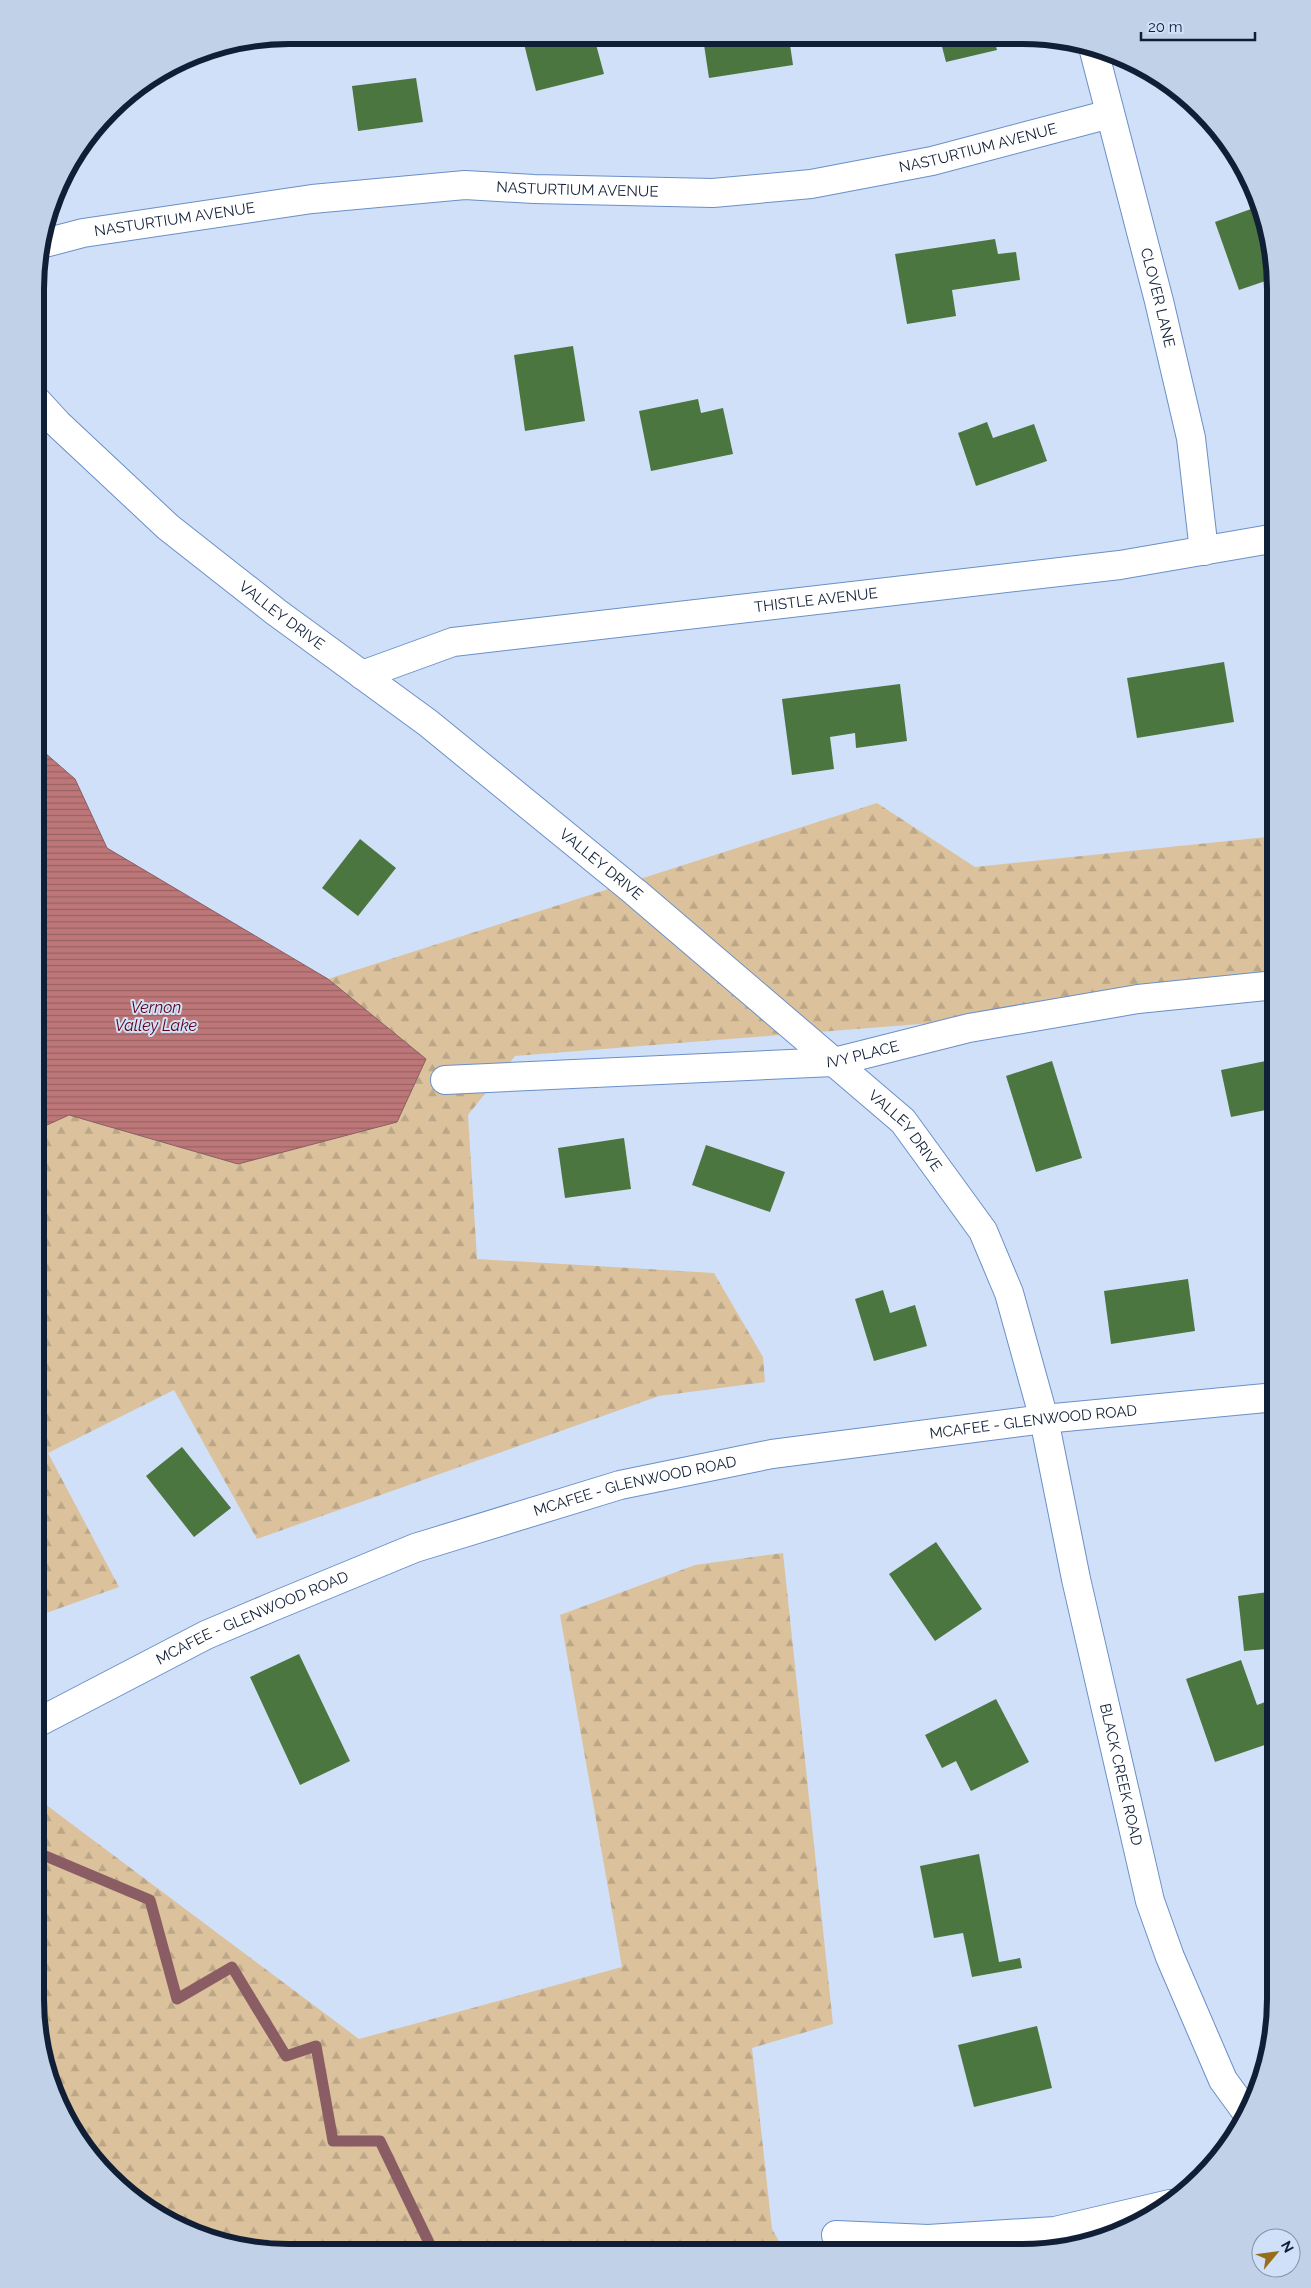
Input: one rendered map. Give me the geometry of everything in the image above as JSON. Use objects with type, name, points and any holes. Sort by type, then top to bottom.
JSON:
[{"type":"street","name":"CLOVER LANE","points":[[1095,55],[1159,301],[1191,438],[1204,551]]},
{"type":"street","name":"NASTURTIUM AVENUE","points":[[48,242],[83,233],[312,199],[465,185],[534,189],[713,193],[811,184],[932,161],[1110,114]]},
{"type":"street","name":"VALLEY DRIVE","points":[[44,409],[168,527],[276,612],[428,723],[635,892],[903,1121],[983,1231],[1009,1293],[1044,1420]]},
{"type":"street","name":"THISTLE AVENUE","points":[[362,675],[453,642],[1120,565],[1267,540]]},
{"type":"street","name":"IVY PLACE","points":[[445,1080],[834,1062],[969,1028],[1138,999],[1267,986]]},
{"type":"street","name":"MCAFEE - GLENWOOD ROAD","points":[[44,1719],[206,1635],[415,1548],[620,1485],[772,1454],[1044,1420],[1267,1398]]},
{"type":"street","name":"BLACK CREEK ROAD","points":[[1044,1420],[1076,1579],[1150,1901],[1170,1957],[1222,2080],[1242,2107]]},
{"type":"street","points":[[836,2235],[928,2239],[1055,2231],[1148,2209]]},
{"type":"green space","points":[[877,803],[975,867],[1267,837],[1267,997],[515,1056],[468,1115],[477,1259],[714,1273],[763,1357],[765,1382],[659,1396],[257,1539],[174,1390],[48,1453],[119,1587],[44,1614],[44,1126],[69,1115],[238,1164],[425,1058],[328,979]]},
{"type":"green space","points":[[783,1553],[833,2024],[752,2048],[772,2229],[780,2244],[272,2244],[241,2240],[195,2226],[139,2194],[115,2173],[94,2149],[69,2108],[62,2093],[48,2047],[44,2016],[44,1804],[359,2039],[622,1967],[560,1615],[695,1565]]},
{"type":"water","name":"Vernon Valley Lake","points":[[44,752],[75,779],[107,848],[328,979],[426,1059],[397,1122],[238,1164],[69,1115],[44,1126]]},
{"type":"building","points":[[524,44],[596,44],[604,74],[536,91]]},
{"type":"building","points":[[704,44],[790,44],[793,65],[709,78]]},
{"type":"building","points":[[941,44],[995,44],[997,50],[946,62]]},
{"type":"building","points":[[416,78],[423,122],[358,131],[352,86]]},
{"type":"building","points":[[1253,208],[1263,241],[1267,280],[1239,290],[1215,222]]},
{"type":"building","points":[[995,239],[998,254],[1016,252],[1020,280],[952,290],[956,316],[907,324],[895,254]]},
{"type":"building","points":[[573,346],[585,421],[525,431],[514,355]]},
{"type":"building","points":[[698,399],[701,413],[723,408],[733,454],[651,471],[639,411]]},
{"type":"building","points":[[987,422],[993,438],[1034,424],[1047,461],[976,486],[958,433]]},
{"type":"building","points":[[1224,662],[1234,722],[1137,738],[1127,678]]},
{"type":"building","points":[[900,684],[907,741],[856,748],[855,733],[830,737],[834,769],[792,775],[782,699]]},
{"type":"building","points":[[360,839],[396,868],[358,916],[322,888]]},
{"type":"building","points":[[1052,1061],[1082,1158],[1036,1172],[1006,1076]]},
{"type":"building","points":[[1267,1061],[1267,1110],[1231,1117],[1221,1070]]},
{"type":"building","points":[[624,1138],[631,1189],[565,1198],[558,1148]]},
{"type":"building","points":[[706,1145],[785,1172],[770,1212],[692,1185]]},
{"type":"building","points":[[1188,1279],[1195,1331],[1111,1344],[1104,1291]]},
{"type":"building","points":[[883,1290],[890,1313],[915,1305],[927,1346],[874,1361],[855,1299]]},
{"type":"building","points":[[182,1447],[231,1508],[194,1537],[146,1476]]},
{"type":"building","points":[[936,1542],[982,1609],[935,1641],[889,1574]]},
{"type":"building","points":[[1267,1592],[1267,1649],[1244,1651],[1238,1596]]},
{"type":"building","points":[[299,1654],[350,1761],[300,1785],[250,1677]]},
{"type":"building","points":[[1241,1660],[1257,1705],[1267,1701],[1267,1744],[1215,1762],[1186,1679]]},
{"type":"building","points":[[996,1699],[1029,1762],[971,1791],[956,1761],[942,1768],[925,1735]]},
{"type":"building","points":[[979,1854],[999,1962],[1020,1958],[1022,1968],[972,1977],[963,1933],[934,1938],[920,1866]]},
{"type":"building","points":[[1037,2026],[1052,2088],[974,2107],[958,2045]]},
{"type":"waterway","points":[[44,1855],[150,1900],[177,1999],[232,1967],[286,2056],[316,2046],[333,2141],[380,2141],[430,2244]]}]
